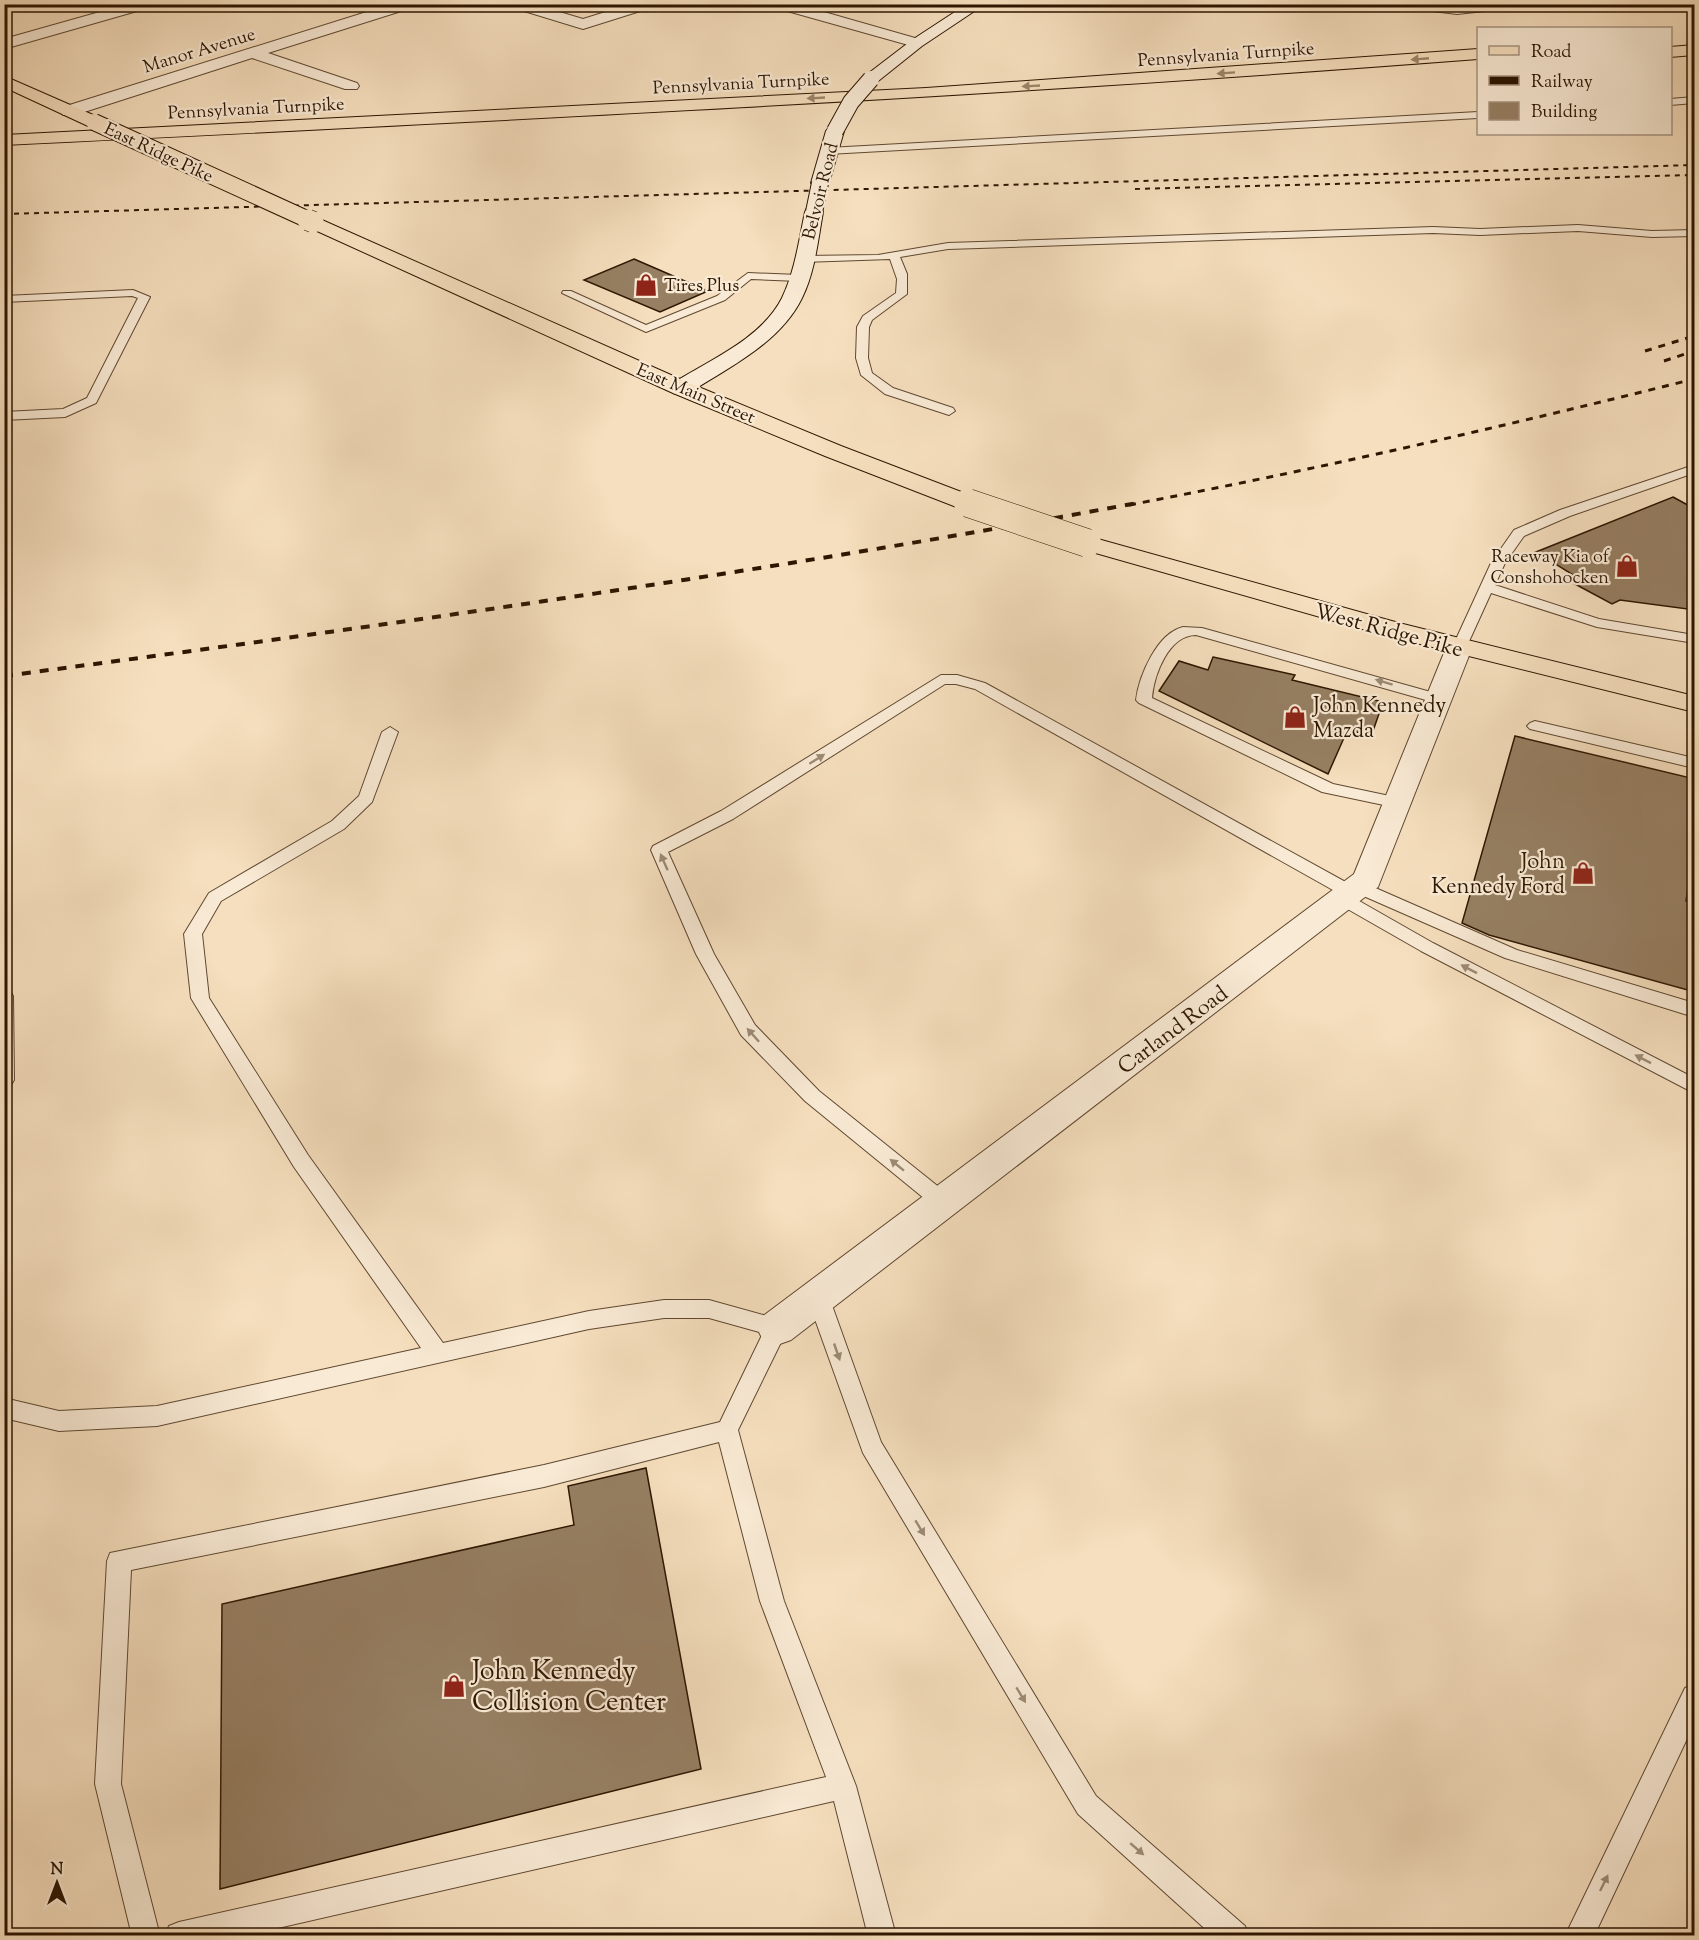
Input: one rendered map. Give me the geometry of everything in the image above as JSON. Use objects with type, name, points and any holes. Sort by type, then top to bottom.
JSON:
[{"type":"main road","points":[[1672,36],[1695,34]]},
{"type":"main road","points":[[1672,52],[1695,50]]},
{"type":"main road","name":"Pennsylvania Turnpike","points":[[4,140],[971,90],[1477,54]]},
{"type":"main road","name":"Pennsylvania Turnpike","points":[[4,156],[967,105],[1477,69]]},
{"type":"main road","name":"East Ridge Pike","points":[[4,81],[313,222]]},
{"type":"main road","name":"East Main Street","points":[[313,222],[681,388],[833,452],[968,503],[1087,543]]},
{"type":"main road","name":"West Ridge Pike","points":[[1087,543],[1292,604],[1459,648],[1695,704]]},
{"type":"street","points":[[4,44],[146,4]]},
{"type":"street","name":"Manor Avenue","points":[[69,111],[409,4]]},
{"type":"street","points":[[516,4],[583,24],[648,4]]},
{"type":"street","points":[[778,4],[916,43]]},
{"type":"street","name":"Belvoir Road","points":[[681,388],[751,343],[784,311],[801,268],[828,151],[835,131],[851,102],[871,79],[916,43],[978,4]]},
{"type":"street","points":[[251,53],[351,86]]},
{"type":"street","name":"Carland Road","points":[[777,1328],[1367,880],[1459,648]]},
{"type":"lane","points":[[1379,4],[1456,12],[1544,4]]},
{"type":"lane","points":[[1686,4],[1695,7]]},
{"type":"lane","points":[[1672,102],[1695,100]]},
{"type":"lane","points":[[828,151],[1477,115]]},
{"type":"lane","points":[[567,293],[646,329],[721,298],[748,276],[948,246],[1422,230],[1480,232],[1578,228],[1652,234],[1695,233]]},
{"type":"lane","points":[[893,255],[903,280],[901,294],[867,318],[863,327],[864,368],[867,375],[889,391],[949,411]]},
{"type":"lane","points":[[4,299],[133,293],[144,297],[92,400],[65,413],[4,416]]},
{"type":"lane","points":[[1459,648],[1498,563],[1519,534],[1564,513],[1693,470]]},
{"type":"lane","points":[[1487,587],[1598,622],[1695,639]]},
{"type":"lane","points":[[1398,803],[1328,788],[1144,700],[1146,682],[1157,659],[1176,634],[1183,631],[1197,631],[1440,699]]},
{"type":"lane","points":[[943,1202],[812,1096],[748,1030],[705,954],[659,850],[727,815],[941,680],[957,679],[980,686],[1351,893],[1426,947],[1695,1086]]},
{"type":"lane","points":[[1535,726],[1695,763]]},
{"type":"lane","points":[[390,732],[366,798],[338,825],[215,897],[193,934],[200,998],[301,1161],[438,1354]]},
{"type":"lane","points":[[1351,893],[1511,954],[1695,1010]]},
{"type":"lane","points":[[4,996],[4,1080]]},
{"type":"lane","points":[[818,1297],[871,1446],[1087,1805],[1235,1935]]},
{"type":"lane","points":[[4,1408],[59,1421],[157,1416],[590,1320],[664,1309],[709,1309],[777,1328],[727,1430],[772,1601],[843,1786],[882,1935]]},
{"type":"lane","points":[[146,1935],[108,1784],[119,1561],[544,1476],[727,1430]]},
{"type":"lane","points":[[1579,1935],[1695,1697]]},
{"type":"lane","points":[[179,1935],[843,1786]]},
{"type":"building","name":"Tires Plus","points":[[634,259],[708,291],[660,312],[584,280]]},
{"type":"building","name":"Raceway Kia of Conshohocken","points":[[1673,497],[1695,509],[1695,610],[1620,600],[1612,604],[1575,584],[1583,581],[1536,552]]},
{"type":"building","name":"John Kennedy Mazda","points":[[1213,657],[1295,675],[1292,680],[1383,702],[1372,734],[1347,731],[1328,774],[1159,691],[1179,661],[1208,670]]},
{"type":"building","name":"John Kennedy Ford","points":[[1515,736],[1695,779],[1695,845],[1686,901],[1695,903],[1695,992],[1489,935],[1462,923]]},
{"type":"building","name":"John Kennedy Collision Center","points":[[646,1468],[701,1769],[220,1889],[222,1604],[574,1525],[568,1486]]},
{"type":"railway","points":[[4,214],[1694,165]]},
{"type":"railway","points":[[1135,189],[1694,175]]},
{"type":"railway","points":[[1645,351],[1694,336]]},
{"type":"railway","points":[[1664,361],[1694,351]]},
{"type":"railway","points":[[1129,505],[1412,446],[1694,379]]},
{"type":"railway","points":[[4,676],[572,597],[855,553],[1137,503]]},
{"type":"place","name":"Tires Plus","points":[[646,285]]},
{"type":"place","name":"Raceway Kia of Conshohocken","points":[[1627,566]]},
{"type":"place","name":"John Kennedy Mazda","points":[[1295,717]]},
{"type":"place","name":"John Kennedy Ford","points":[[1583,873]]},
{"type":"place","name":"John Kennedy Collision Center","points":[[454,1686]]}]
